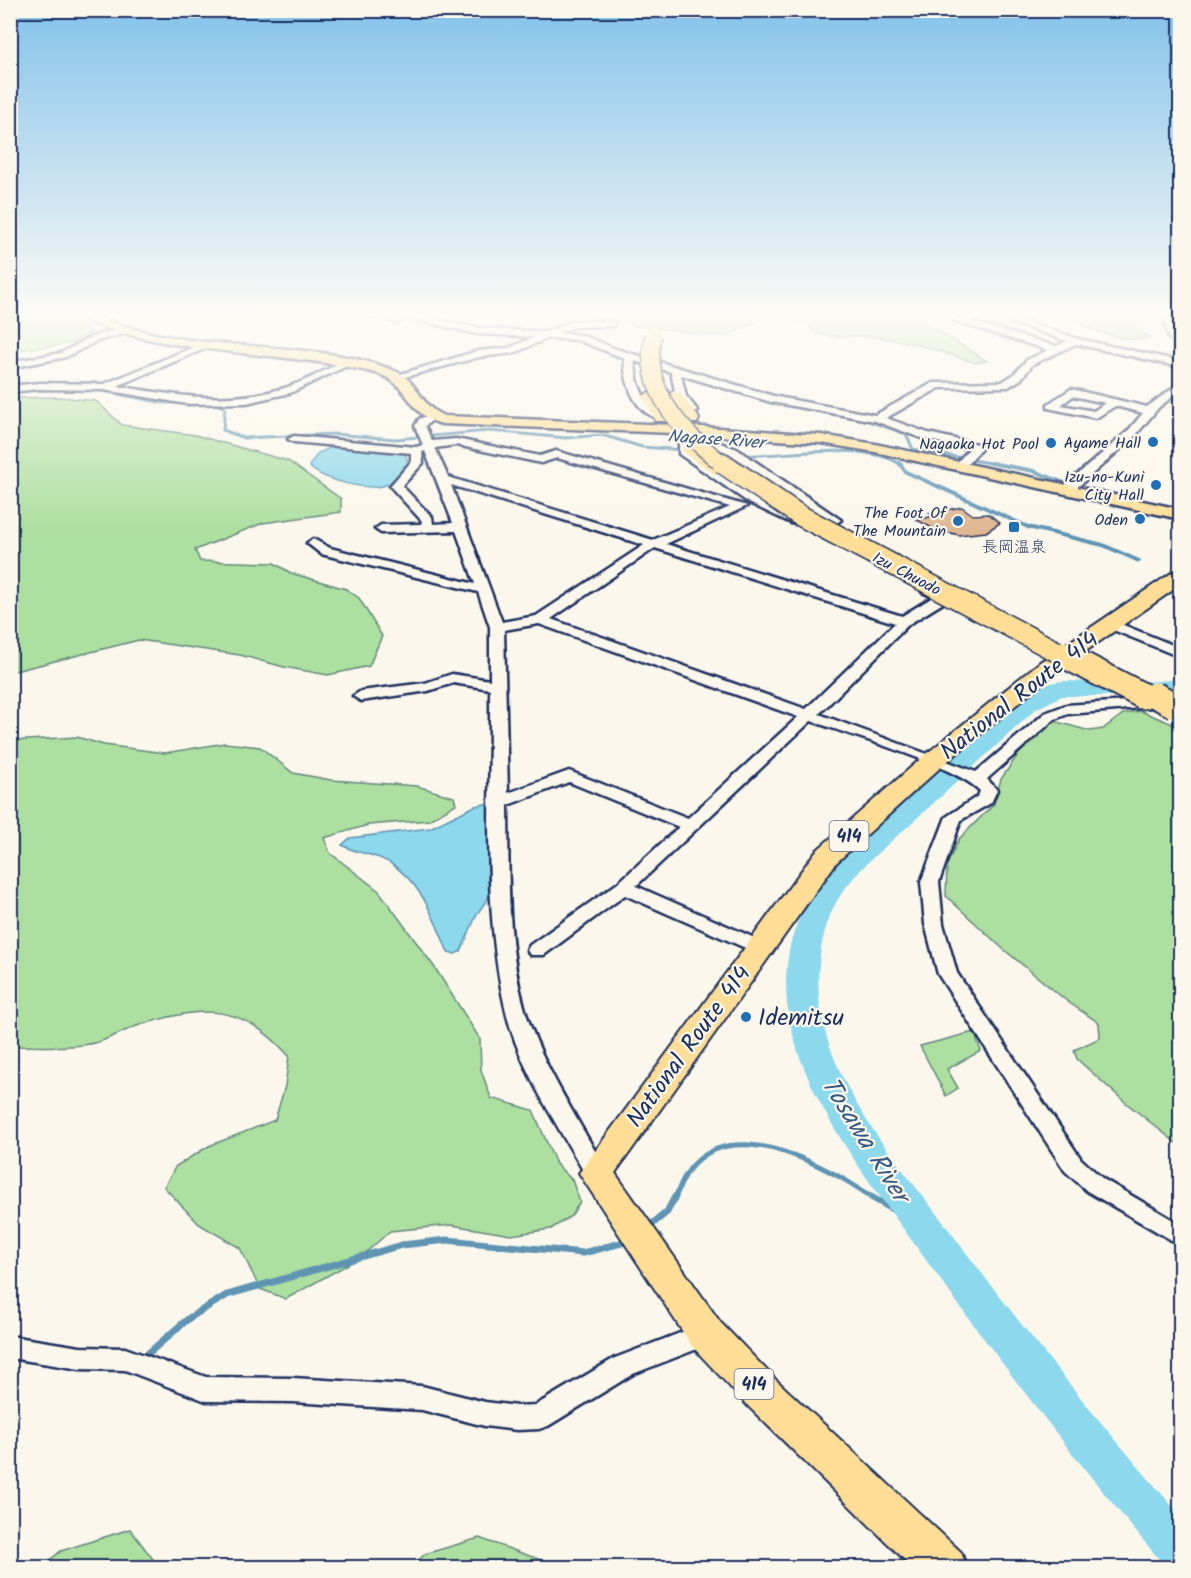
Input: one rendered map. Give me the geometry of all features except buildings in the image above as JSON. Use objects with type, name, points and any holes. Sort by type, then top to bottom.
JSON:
[{"type":"highway","points":[[648,386],[651,396],[677,434],[720,470],[758,495],[833,527]]},
{"type":"highway","name":"Izu Chuodo","points":[[656,386],[665,406],[683,428],[706,450],[741,476],[1164,702]]},
{"type":"highway","points":[[671,386],[674,396],[702,431],[742,465],[833,527]]},
{"type":"highway","name":"National Route 414","points":[[596,1173],[826,857],[1048,667],[1180,576]]},
{"type":"highway","name":"414","points":[[596,1173],[706,1334],[761,1392],[945,1568]]},
{"type":"main road","points":[[407,386],[419,408],[431,417],[481,423],[677,434],[702,431],[821,439],[960,466],[1180,514]]},
{"type":"street","points":[[10,389],[32,386],[105,387],[187,401],[246,400],[280,393],[297,386]]},
{"type":"street","points":[[633,386],[651,413],[677,434],[683,452],[747,503]]},
{"type":"street","points":[[679,386],[681,396],[694,412],[702,431],[782,485],[833,527]]},
{"type":"street","points":[[729,386],[775,400],[877,418],[925,436],[973,446],[975,449],[960,466]]},
{"type":"street","points":[[877,418],[936,386]]},
{"type":"street","points":[[1068,489],[1131,434],[1149,411],[1180,386]]},
{"type":"street","points":[[1114,402],[1096,416],[1052,406],[1071,392],[1114,402],[1149,411]]},
{"type":"street","points":[[1167,396],[1180,399]]},
{"type":"street","points":[[431,417],[421,423],[425,443],[443,479],[497,627],[501,925],[515,1009],[537,1067],[596,1173]]},
{"type":"street","points":[[294,439],[456,442],[541,460],[556,454],[747,503],[830,537],[943,597],[904,621],[808,715],[624,887],[537,950]]},
{"type":"street","points":[[425,443],[417,463],[396,486],[428,520],[426,529]]},
{"type":"street","points":[[443,479],[904,621]]},
{"type":"street","points":[[497,627],[540,621],[652,544],[747,503],[782,485]]},
{"type":"street","points":[[381,529],[461,527]]},
{"type":"street","points":[[313,543],[326,551],[484,590]]},
{"type":"street","points":[[540,621],[939,762],[973,776],[989,790],[985,799],[954,817],[930,882],[934,924],[948,974],[1073,1165],[1095,1185],[1180,1235]]},
{"type":"street","points":[[1111,624],[1180,653]]},
{"type":"street","points":[[361,696],[428,687],[452,678],[498,686]]},
{"type":"street","points":[[973,776],[1050,716],[1066,710],[1164,702]]},
{"type":"street","points":[[500,802],[569,776],[689,825]]},
{"type":"street","points":[[624,887],[759,948]]},
{"type":"street","points":[[10,1347],[22,1347],[80,1358],[125,1359],[206,1389],[293,1390],[422,1398],[485,1414],[517,1418],[539,1417],[624,1366],[706,1334]]},
{"type":"green space","points":[[60,397],[96,401],[122,425],[195,435],[288,461],[341,499],[341,512],[263,523],[195,550],[200,561],[274,563],[291,573],[346,589],[359,598],[382,636],[369,666],[328,675],[284,667],[240,655],[139,640],[11,672],[11,398]]},
{"type":"green space","points":[[1141,711],[1180,727],[1180,1146],[1125,1102],[1077,1059],[1074,1050],[1100,1038],[1099,1023],[1068,1002],[1002,948],[946,896],[947,864],[959,839],[994,804],[1001,779],[1017,756],[1050,720],[1090,731],[1103,729],[1123,714]]},
{"type":"green space","points":[[77,737],[104,745],[165,753],[225,743],[260,747],[293,773],[331,780],[417,786],[454,797],[456,804],[429,820],[368,825],[324,838],[330,853],[379,891],[435,968],[480,1039],[481,1070],[491,1098],[533,1110],[556,1164],[572,1180],[580,1202],[571,1216],[551,1229],[511,1235],[452,1225],[390,1231],[361,1257],[286,1299],[260,1289],[240,1248],[199,1224],[164,1187],[176,1166],[209,1146],[275,1120],[285,1086],[289,1056],[255,1026],[221,1013],[203,1012],[163,1018],[103,1040],[77,1046],[11,1046],[11,741]]},
{"type":"green space","points":[[974,1032],[981,1051],[947,1069],[958,1088],[946,1096],[920,1046]]},
{"type":"green space","points":[[130,1529],[159,1567],[41,1567],[61,1551]]},
{"type":"green space","points":[[479,1538],[541,1560],[546,1567],[411,1567],[425,1554]]},
{"type":"water","points":[[335,446],[405,453],[408,463],[388,484],[370,487],[347,484],[324,476],[309,466],[318,453]]},
{"type":"water","points":[[491,803],[491,894],[477,914],[461,951],[455,954],[448,952],[426,903],[419,891],[401,871],[384,860],[342,845],[350,838],[430,828],[475,806]]},
{"type":"waterway","name":"Tosawa River","points":[[715,386],[728,389]]},
{"type":"waterway","name":"Nagase River","points":[[91,389],[163,403],[186,403]]},
{"type":"waterway","name":"Tosawa River","points":[[745,394],[792,406]]},
{"type":"waterway","name":"Nagase River","points":[[195,404],[216,404],[225,408],[223,430],[244,438],[334,434],[396,439],[489,431],[566,438],[602,435],[642,447],[684,450]]},
{"type":"waterway","name":"Tosawa River","points":[[862,419],[906,434],[913,449],[1000,465]]},
{"type":"waterway","name":"Nagase River","points":[[722,455],[840,451],[884,457],[900,464]]},
{"type":"waterway","name":"Tosawa River","points":[[991,463],[1034,471],[1072,486]]},
{"type":"waterway","name":"Nagase River","points":[[900,464],[906,472],[1028,527],[1103,545],[1139,561]]},
{"type":"waterway","name":"Tosawa River","points":[[1180,686],[1159,689],[1058,689],[1027,704],[865,850],[831,887],[816,913],[810,930],[805,947],[802,983],[805,1018],[815,1053],[835,1098],[861,1140],[1013,1346],[1180,1549]]},
{"type":"waterway","points":[[675,1198],[686,1175],[696,1162],[715,1150],[737,1145],[761,1146],[811,1162],[873,1198]]},
{"type":"waterway","points":[[651,1225],[667,1212],[675,1197]]},
{"type":"waterway","points":[[871,1197],[924,1227]]},
{"type":"waterway","points":[[144,1357],[189,1318],[227,1295],[402,1245],[447,1240],[583,1253],[625,1242]]},
{"type":"place","name":"Ayame Hall","points":[[1153,442]]},
{"type":"place","name":"Nagaoka Hot Pool","points":[[1051,443]]},
{"type":"place","name":"Izu-no-Kuni City Hall","points":[[1156,485]]},
{"type":"place","name":"Oden","points":[[1140,519]]},
{"type":"place","name":"The Foot Of The Mountain","points":[[958,521]]},
{"type":"place","name":"長岡温泉","points":[[1014,527]]},
{"type":"place","name":"Idemitsu","points":[[746,1017]]}]
